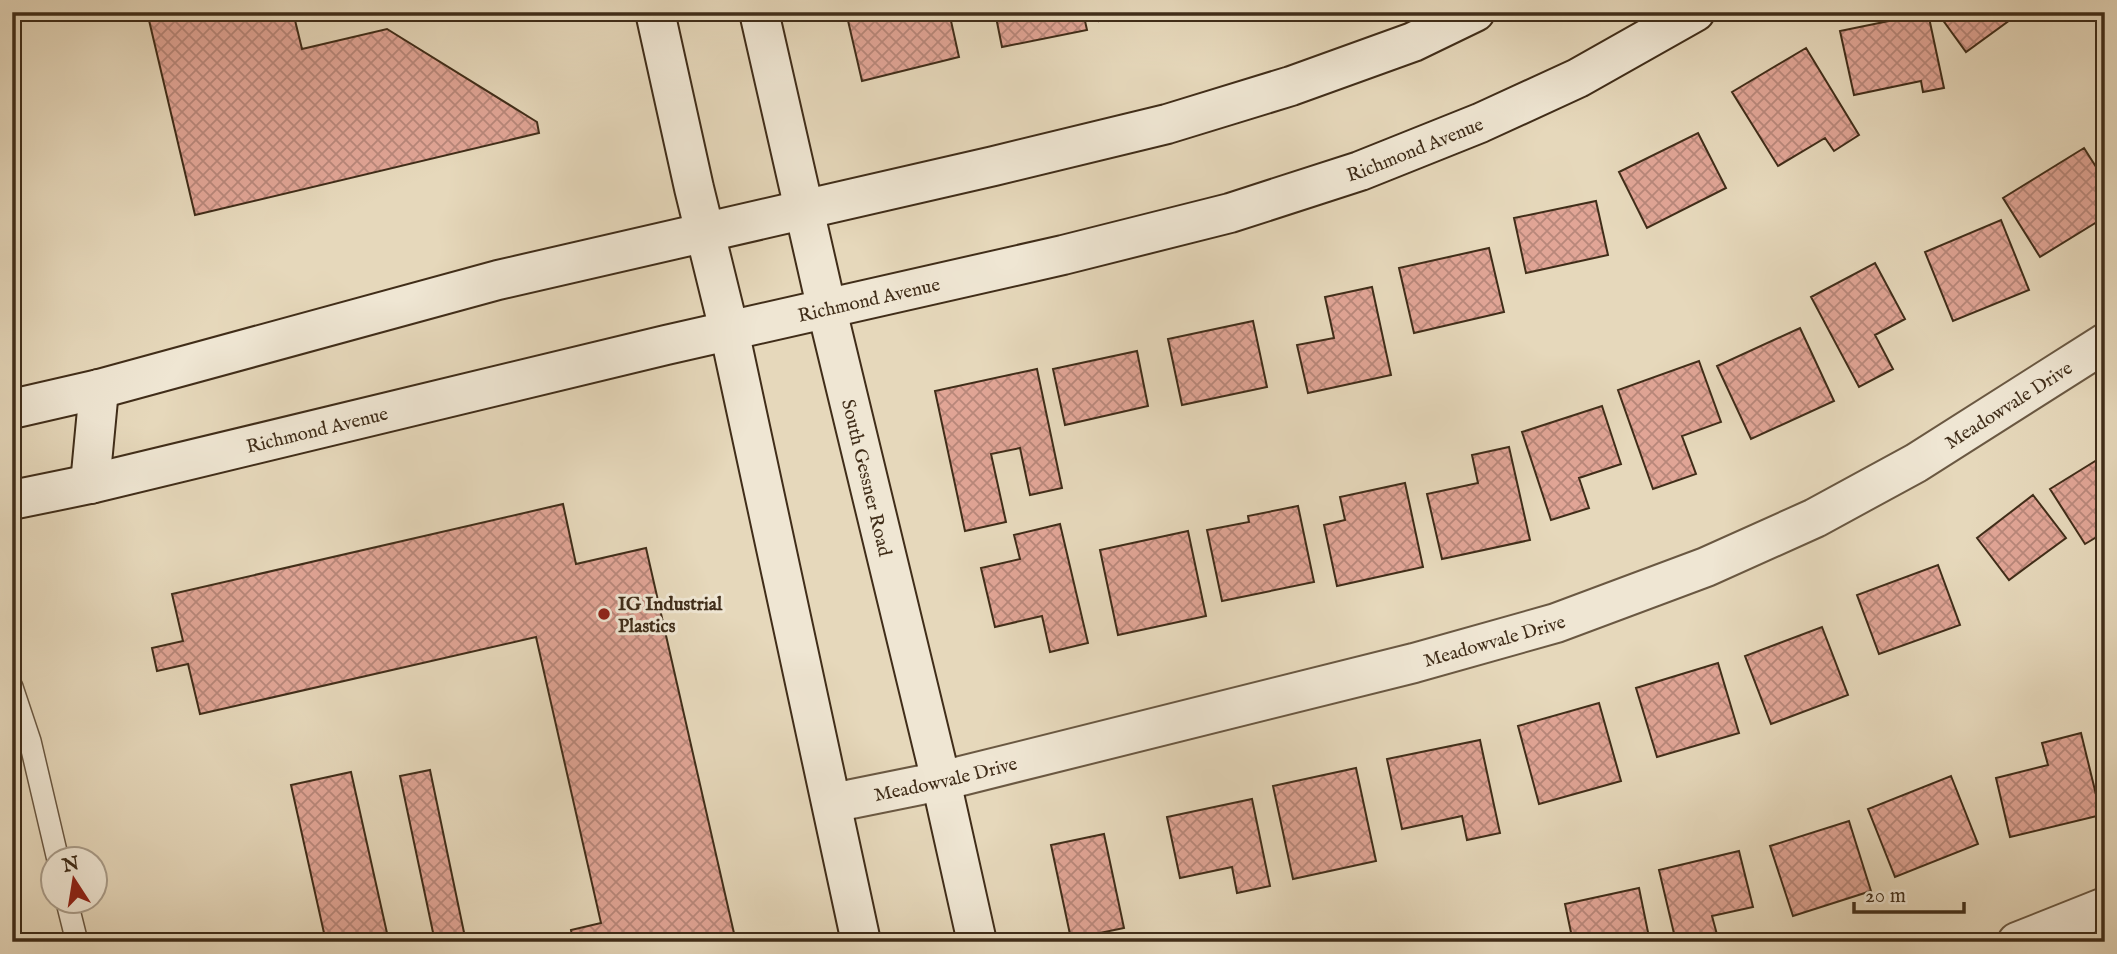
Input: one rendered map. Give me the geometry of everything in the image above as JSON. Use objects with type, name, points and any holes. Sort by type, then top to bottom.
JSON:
[{"type":"main road","points":[[655,12],[729,330],[861,942]]},
{"type":"main road","name":"South Gessner Road","points":[[759,12],[977,942]]},
{"type":"main road","points":[[12,409],[99,389],[498,281],[1167,124],[1291,86],[1413,43],[1475,12]]},
{"type":"main road","name":"Richmond Avenue","points":[[12,500],[90,484],[729,330],[1050,258],[1230,213],[1360,172],[1480,123],[1578,78],[1695,12]]},
{"type":"main road","name":"Meadowvale Drive","points":[[832,803],[941,781],[1414,663],[1556,623],[1706,566],[1815,518],[1916,463],[2105,343]]},
{"type":"main road","points":[[90,484],[99,389]]},
{"type":"main road","points":[[2017,942],[2105,907]]},
{"type":"lane","points":[[12,687],[30,741],[55,846]]},
{"type":"lane","points":[[71,916],[77,942]]},
{"type":"building","points":[[164,12],[293,12],[302,49],[387,29],[537,122],[539,133],[195,215],[148,16]]},
{"type":"building","points":[[846,12],[949,12],[959,57],[862,81]]},
{"type":"building","points":[[995,12],[1083,12],[1087,30],[1002,47]]},
{"type":"building","points":[[1097,12],[1139,12],[1099,21]]},
{"type":"building","points":[[1937,12],[2021,12],[1966,52]]},
{"type":"building","points":[[1928,13],[1944,88],[1923,92],[1921,81],[1854,95],[1840,31]]},
{"type":"building","points":[[1806,48],[1859,135],[1834,151],[1825,138],[1778,166],[1732,92]]},
{"type":"building","points":[[1698,133],[1726,188],[1647,228],[1619,172]]},
{"type":"building","points":[[2084,148],[2105,181],[2105,217],[2040,257],[2003,198]]},
{"type":"building","points":[[1596,201],[1608,255],[1526,273],[1514,218]]},
{"type":"building","points":[[2001,220],[2029,290],[1953,321],[1925,252]]},
{"type":"building","points":[[1489,248],[1504,312],[1414,333],[1399,268]]},
{"type":"building","points":[[1875,263],[1905,319],[1875,335],[1893,369],[1859,387],[1811,297]]},
{"type":"building","points":[[1372,287],[1391,375],[1308,393],[1297,345],[1334,338],[1325,297]]},
{"type":"building","points":[[1253,321],[1267,387],[1182,405],[1168,339]]},
{"type":"building","points":[[1800,328],[1834,401],[1751,439],[1717,366]]},
{"type":"building","points":[[1137,351],[1148,406],[1065,425],[1053,369]]},
{"type":"building","points":[[1699,361],[1721,422],[1682,436],[1696,474],[1653,489],[1618,390]]},
{"type":"building","points":[[1037,369],[1062,488],[1030,495],[1020,448],[991,454],[1006,522],[965,531],[935,391]]},
{"type":"building","points":[[1602,406],[1621,464],[1579,478],[1589,508],[1551,520],[1522,432]]},
{"type":"building","points":[[1509,447],[1530,540],[1442,559],[1427,494],[1478,483],[1472,455]]},
{"type":"building","points":[[2105,455],[2105,532],[2085,544],[2050,489]]},
{"type":"building","points":[[1405,483],[1423,567],[1337,586],[1324,525],[1345,520],[1340,497]]},
{"type":"building","points":[[2033,495],[2066,538],[2009,580],[1977,538]]},
{"type":"building","points":[[563,504],[576,564],[646,548],[736,942],[573,942],[571,930],[601,923],[536,637],[200,714],[188,664],[157,671],[152,648],[183,641],[172,594]]},
{"type":"building","points":[[1298,506],[1314,582],[1222,601],[1207,530],[1249,522],[1248,516]]},
{"type":"building","points":[[1060,524],[1088,643],[1050,652],[1042,616],[995,627],[981,568],[1020,559],[1014,535]]},
{"type":"building","points":[[1188,531],[1206,616],[1118,635],[1100,550]]},
{"type":"building","points":[[1938,565],[1960,625],[1879,654],[1857,595]]},
{"type":"building","points":[[1822,627],[1848,695],[1771,724],[1745,656]]},
{"type":"building","points":[[1718,663],[1739,733],[1657,757],[1636,688]]},
{"type":"building","points":[[1599,703],[1621,781],[1539,804],[1518,726]]},
{"type":"building","points":[[2081,733],[2101,815],[2010,837],[1996,778],[2048,765],[2042,743]]},
{"type":"building","points":[[1480,740],[1500,833],[1467,840],[1462,816],[1402,829],[1387,759]]},
{"type":"building","points":[[1356,768],[1376,861],[1293,879],[1273,786]]},
{"type":"building","points":[[430,770],[466,942],[435,942],[400,776]]},
{"type":"building","points":[[351,772],[389,942],[326,942],[291,785]]},
{"type":"building","points":[[1951,776],[1978,844],[1895,877],[1868,809]]},
{"type":"building","points":[[1252,799],[1270,886],[1237,893],[1232,867],[1180,878],[1167,817]]},
{"type":"building","points":[[1849,821],[1871,891],[1793,916],[1770,846]]},
{"type":"building","points":[[1104,834],[1124,928],[1071,939],[1051,845]]},
{"type":"building","points":[[1739,851],[1753,907],[1712,916],[1719,942],[1676,942],[1659,870]]},
{"type":"building","points":[[1639,888],[1650,942],[1573,942],[1565,904]]},
{"type":"building","points":[[1524,935],[1525,942],[1494,942]]},
{"type":"place","name":"IG Industrial Plastics","points":[[604,614]]}]
